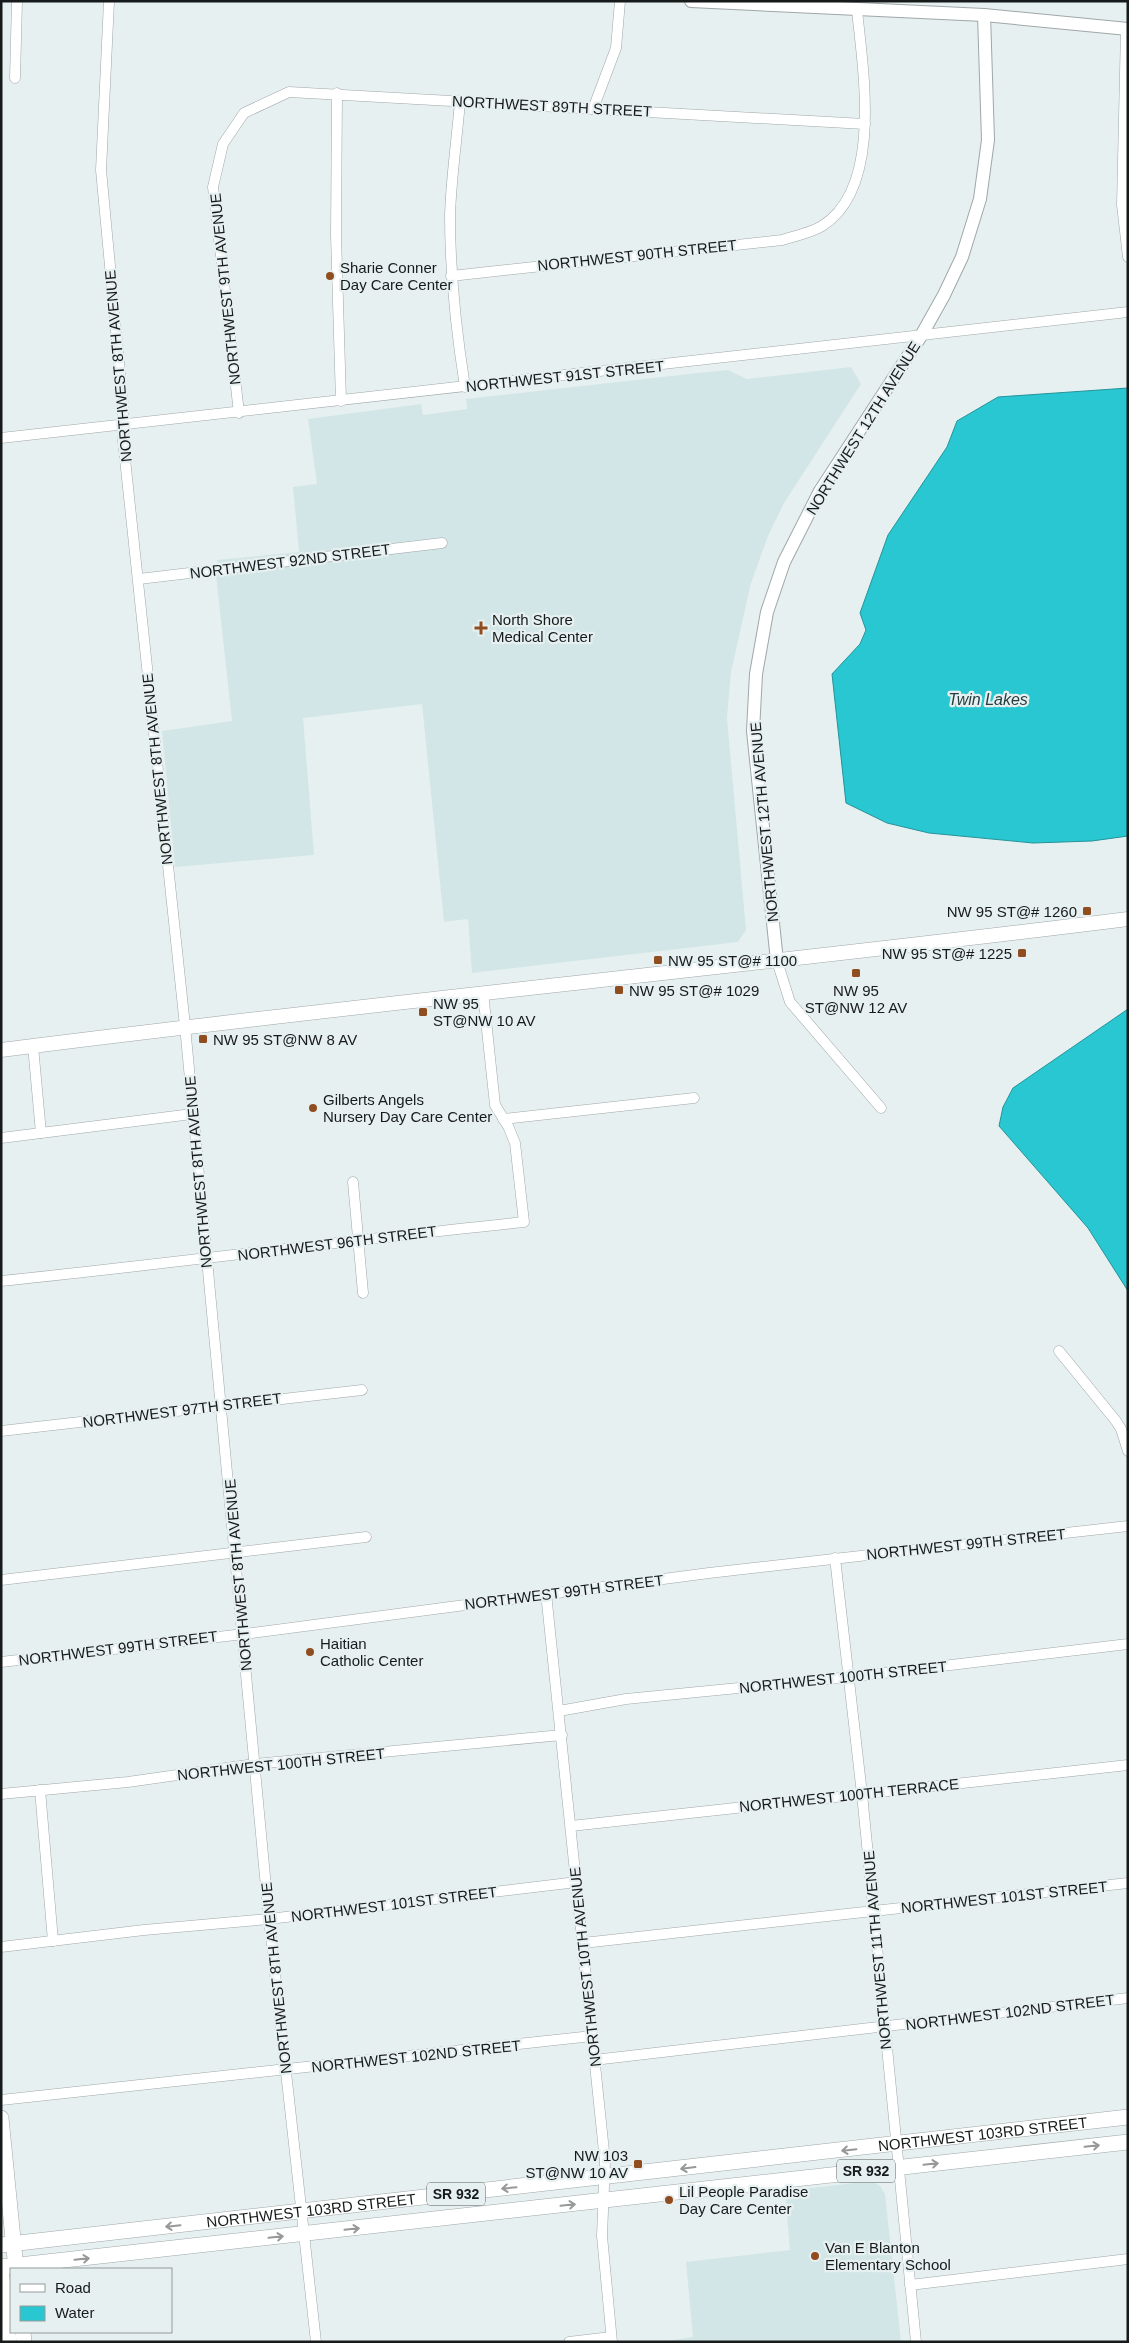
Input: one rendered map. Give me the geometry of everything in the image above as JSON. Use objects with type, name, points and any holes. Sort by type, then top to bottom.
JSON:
[{"type":"main road","points":[[1,1050],[185,1026],[483,992],[777,962],[1128,919]]},
{"type":"main road","points":[[1,2118],[9,2342]]},
{"type":"main road","name":"NORTHWEST 103RD STREET","points":[[7,2244],[1128,2118]]},
{"type":"main road","name":"NORTHWEST 103RD STREET","points":[[7,2267],[1128,2142]]},
{"type":"street","points":[[15,78],[17,1]]},
{"type":"street","name":"NORTHWEST 8TH AVENUE","points":[[108,1],[101,170],[123,405],[123,425],[165,856],[185,1026],[206,1260],[244,1634],[269,1919],[300,2212],[316,2342]]},
{"type":"street","points":[[593,108],[616,48],[620,1]]},
{"type":"street","points":[[690,1],[984,16],[1127,29],[1126,139],[1122,205],[1128,257]]},
{"type":"street","points":[[857,10],[865,93],[865,124]]},
{"type":"street","name":"NORTHWEST 12TH AVENUE","points":[[881,1108],[790,1002],[777,962],[753,731],[756,674],[767,612],[784,562],[820,491],[921,336],[944,295],[962,256],[980,199],[988,140],[984,16]]},
{"type":"street","name":"NORTHWEST 89TH STREET","points":[[244,113],[289,92],[865,124]]},
{"type":"street","points":[[337,94],[336,235],[341,401]]},
{"type":"street","points":[[460,101],[450,213],[451,276],[456,333],[465,387]]},
{"type":"street","name":"NORTHWEST 9TH AVENUE","points":[[239,412],[213,187],[223,144],[244,113]]},
{"type":"street","name":"NORTHWEST 90TH STREET","points":[[451,276],[782,240],[822,226],[847,201],[859,171],[865,124]]},
{"type":"street","name":"NORTHWEST 91ST STREET","points":[[1,438],[1128,312]]},
{"type":"street","name":"NORTHWEST 92ND STREET","points":[[138,580],[442,543]]},
{"type":"street","points":[[483,992],[495,1105],[503,1119],[694,1098]]},
{"type":"street","points":[[33,1046],[42,1133]]},
{"type":"street","points":[[1,1138],[192,1114]]},
{"type":"street","name":"NORTHWEST 96TH STREET","points":[[1,1281],[206,1260],[357,1240],[524,1222],[515,1143],[503,1119]]},
{"type":"street","points":[[353,1182],[362,1293]]},
{"type":"street","points":[[1059,1351],[1116,1421],[1121,1429],[1128,1451]]},
{"type":"street","name":"NORTHWEST 97TH STREET","points":[[1,1430],[362,1390]]},
{"type":"street","name":"NORTHWEST 99TH STREET","points":[[1,1662],[244,1634],[546,1593],[835,1558],[1128,1526]]},
{"type":"street","points":[[1,1580],[366,1537]]},
{"type":"street","name":"NORTHWEST 11TH AVENUE","points":[[835,1558],[850,1677],[884,2026],[898,2144],[916,2342]]},
{"type":"street","name":"NORTHWEST 10TH AVENUE","points":[[546,1593],[577,1882],[605,2177],[602,2236],[612,2339]]},
{"type":"street","name":"NORTHWEST 100TH STREET","points":[[559,1711],[626,1699],[850,1677],[1128,1644]]},
{"type":"street","name":"NORTHWEST 100TH STREET","points":[[1,1794],[128,1782],[255,1764],[562,1735]]},
{"type":"street","name":"NORTHWEST 100TH TERRACE","points":[[570,1826],[1128,1765]]},
{"type":"street","points":[[40,1790],[54,1941]]},
{"type":"street","name":"NORTHWEST 101ST STREET","points":[[1,1947],[144,1930],[269,1919],[577,1882]]},
{"type":"street","name":"NORTHWEST 101ST STREET","points":[[583,1943],[1128,1883]]},
{"type":"street","name":"NORTHWEST 102ND STREET","points":[[594,2060],[1128,1998]]},
{"type":"street","name":"NORTHWEST 102ND STREET","points":[[1,2100],[592,2036]]},
{"type":"street","points":[[910,2285],[1128,2259]]},
{"type":"street","points":[[569,2342],[612,2339]]},
{"type":"shaded area","name":"North Shore Medical Center","points":[[851,367],[861,384],[784,503],[768,536],[751,583],[731,672],[727,718],[746,930],[738,942],[472,973],[468,919],[444,922],[422,704],[303,718],[314,855],[175,867],[162,731],[232,721],[216,575],[217,560],[299,552],[293,487],[317,484],[308,419],[421,404],[423,415],[467,409],[466,399],[707,372],[728,370],[747,379]]},
{"type":"shaded area","name":"Van E Blanton Elementary School","points":[[872,2181],[880,2186],[885,2194],[901,2342],[660,2342],[693,2337],[686,2262],[790,2250],[785,2191]]},
{"type":"water","name":"Twin Lakes","points":[[1128,388],[1128,836],[1092,841],[1033,843],[929,833],[887,823],[846,803],[832,674],[860,644],[866,630],[860,613],[888,535],[947,447],[957,421],[998,397]]},
{"type":"water","points":[[1128,1009],[1128,1291],[1088,1228],[999,1126],[1003,1107],[1013,1088]]},
{"type":"place","name":"Sharie Conner Day Care Center","points":[[330,276]]},
{"type":"place","name":"North Shore Medical Center","points":[[481,628]]},
{"type":"place","name":"NW 95 ST@# 1260","points":[[1087,911]]},
{"type":"place","name":"NW 95 ST@# 1225","points":[[1022,953]]},
{"type":"place","name":"NW 95 ST@# 1100","points":[[658,960]]},
{"type":"place","name":"NW 95 ST@NW 12 AV","points":[[856,973]]},
{"type":"place","name":"NW 95 ST@# 1029","points":[[619,990]]},
{"type":"place","name":"NW 95 ST@NW 10 AV","points":[[423,1012]]},
{"type":"place","name":"NW 95 ST@NW 8 AV","points":[[203,1039]]},
{"type":"place","name":"Gilberts Angels Nursery Day Care Center","points":[[313,1108]]},
{"type":"place","name":"Haitian Catholic Center","points":[[310,1652]]},
{"type":"place","name":"NW 103 ST@NW 10 AV","points":[[638,2164]]},
{"type":"place","name":"Lil People Paradise Day Care Center","points":[[669,2200]]},
{"type":"place","name":"Van E Blanton Elementary School","points":[[815,2256]]}]
